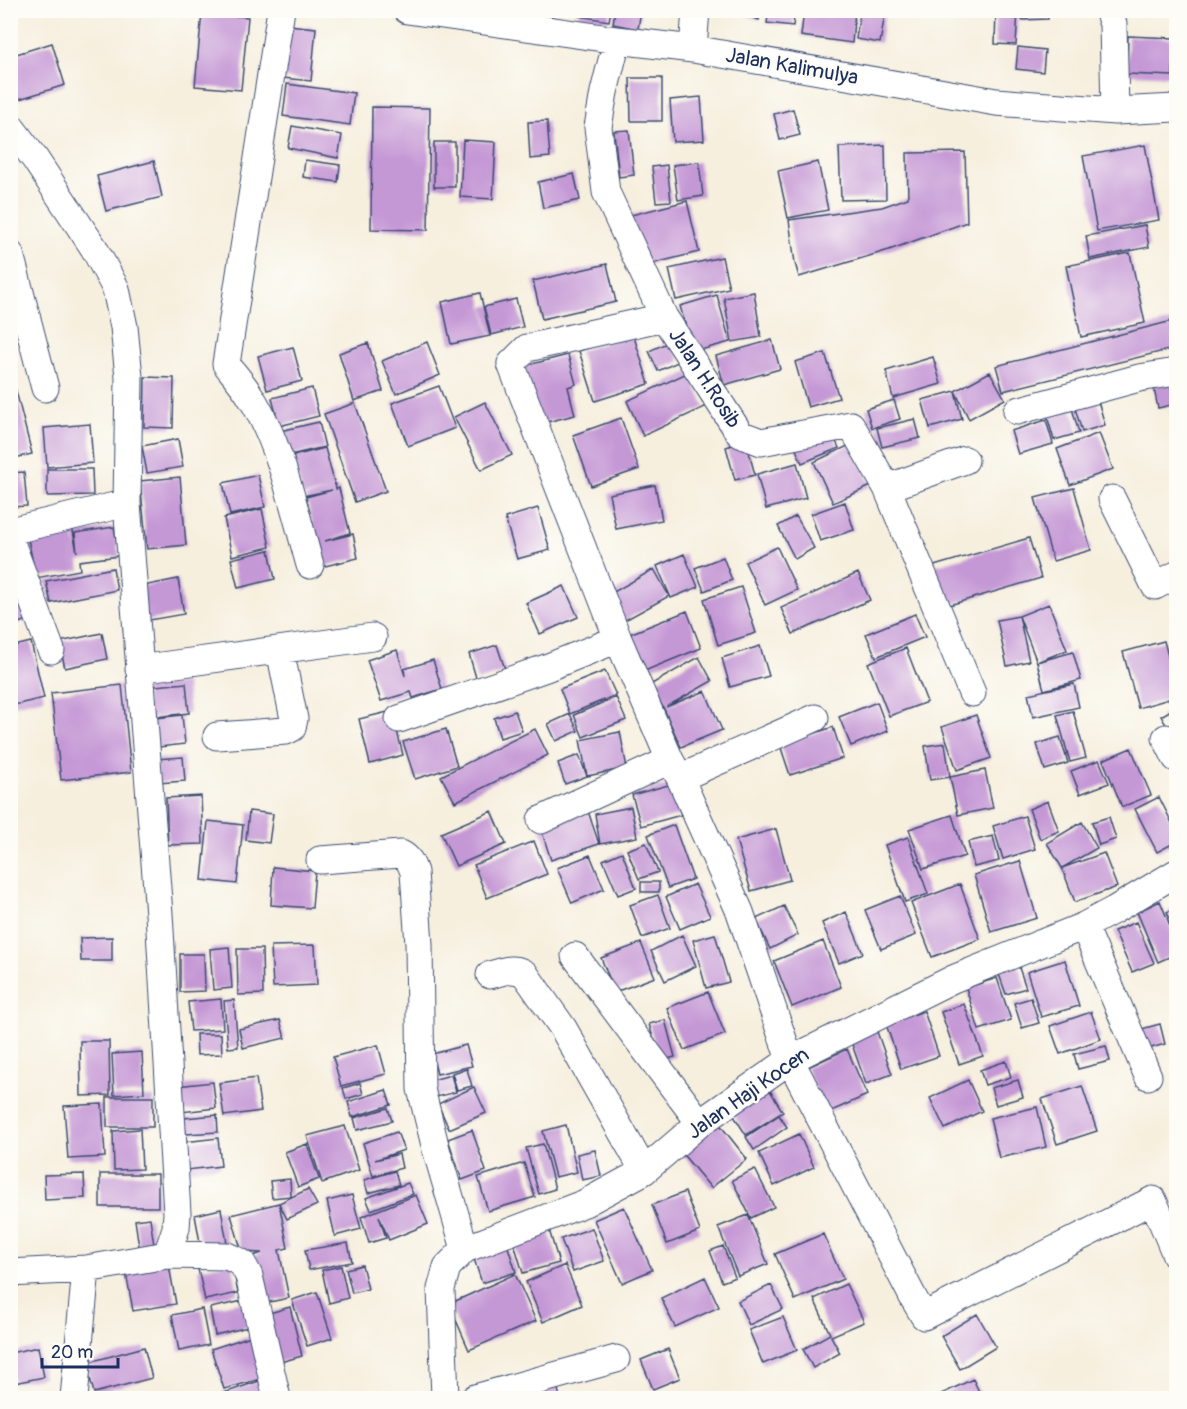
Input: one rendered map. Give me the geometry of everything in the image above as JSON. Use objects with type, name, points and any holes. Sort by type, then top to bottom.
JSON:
[{"type":"street","points":[[281,10],[226,364],[250,395],[270,435],[292,502],[309,565]]},
{"type":"street","name":"Jalan Kalimulya","points":[[407,10],[569,21],[617,40],[693,49],[996,102],[1115,111],[1176,108]]},
{"type":"street","points":[[693,49],[696,10]]},
{"type":"street","points":[[1108,10],[1113,24],[1115,111]]},
{"type":"street","name":"Jalan H.Rosib","points":[[617,40],[598,127],[606,192],[664,317],[740,434],[761,442],[851,425],[886,488],[972,693]]},
{"type":"street","points":[[10,126],[35,159],[94,248],[116,289],[124,327],[129,377],[127,503],[159,914],[177,1212],[176,1228],[168,1255]]},
{"type":"street","points":[[10,254],[45,388]]},
{"type":"street","points":[[664,317],[527,348],[511,364],[618,639],[740,912],[790,1059],[924,1316],[1153,1200],[1176,1255]]},
{"type":"street","points":[[1017,411],[1139,378],[1176,372]]},
{"type":"street","points":[[886,488],[965,460]]},
{"type":"street","points":[[1112,499],[1155,586],[1176,574]]},
{"type":"street","points":[[10,531],[127,503]]},
{"type":"street","points":[[10,540],[51,650]]},
{"type":"street","points":[[139,669],[374,637]]},
{"type":"street","points":[[399,719],[546,668],[618,639]]},
{"type":"street","points":[[217,736],[286,731],[292,728],[294,719],[280,650]]},
{"type":"street","points":[[542,820],[815,718]]},
{"type":"street","points":[[320,860],[401,854],[408,857],[414,872],[419,944],[421,1089],[465,1249]]},
{"type":"street","name":"Jalan Haji Kocen","points":[[445,1398],[441,1289],[447,1268],[465,1249],[585,1203],[644,1172],[700,1123],[790,1059],[953,979],[1084,926],[1176,873]]},
{"type":"street","points":[[1084,926],[1148,1076]]},
{"type":"street","points":[[575,956],[700,1123]]},
{"type":"street","points":[[490,975],[519,970],[525,975],[563,1028],[644,1172]]},
{"type":"street","points":[[10,1273],[86,1269],[168,1255],[227,1256],[242,1263],[249,1276],[277,1398]]},
{"type":"street","points":[[74,1398],[86,1269]]},
{"type":"street","points":[[475,1398],[616,1359]]},
{"type":"building","points":[[579,10],[611,10],[609,21],[578,16]]},
{"type":"building","points":[[615,10],[641,10],[638,29],[613,24]]},
{"type":"building","points":[[732,10],[762,10],[759,20]]},
{"type":"building","points":[[769,10],[795,10],[793,26],[767,23]]},
{"type":"building","points":[[804,10],[855,10],[852,43],[801,36]]},
{"type":"building","points":[[860,10],[885,14],[880,43],[856,39]]},
{"type":"building","points":[[996,10],[1018,10],[1016,45],[995,44]]},
{"type":"building","points":[[1022,10],[1047,10],[1048,19],[1022,20]]},
{"type":"building","points":[[202,13],[248,17],[241,90],[195,86]]},
{"type":"building","points":[[288,25],[316,28],[311,81],[283,78]]},
{"type":"building","points":[[1128,36],[1174,38],[1173,76],[1127,74]]},
{"type":"building","points":[[52,43],[65,85],[16,100],[10,83],[10,56]]},
{"type":"building","points":[[1018,47],[1045,50],[1043,72],[1016,69]]},
{"type":"building","points":[[630,78],[662,78],[662,121],[631,121]]},
{"type":"building","points":[[287,84],[354,93],[350,125],[283,116]]},
{"type":"building","points":[[701,97],[704,140],[673,142],[670,100]]},
{"type":"building","points":[[372,107],[430,108],[428,230],[371,229]]},
{"type":"building","points":[[793,109],[800,135],[780,140],[774,114]]},
{"type":"building","points":[[547,121],[550,157],[530,159],[528,122]]},
{"type":"building","points":[[292,126],[342,135],[338,158],[288,148]]},
{"type":"building","points":[[629,130],[634,175],[619,177],[614,131]]},
{"type":"building","points":[[463,140],[496,142],[493,199],[460,197]]},
{"type":"building","points":[[434,142],[455,142],[455,187],[434,187]]},
{"type":"building","points":[[885,145],[886,199],[841,200],[839,147]]},
{"type":"building","points":[[1145,145],[1159,220],[1097,231],[1083,156]]},
{"type":"building","points":[[965,152],[967,222],[889,250],[799,277],[789,220],[882,207],[908,198],[907,153]]},
{"type":"building","points":[[305,160],[340,165],[338,182],[303,177]]},
{"type":"building","points":[[154,161],[162,197],[106,211],[97,176]]},
{"type":"building","points":[[699,162],[703,196],[678,200],[673,165]]},
{"type":"building","points":[[818,162],[828,210],[788,218],[778,171]]},
{"type":"building","points":[[667,165],[671,201],[656,202],[652,167]]},
{"type":"building","points":[[574,174],[580,200],[543,208],[538,182]]},
{"type":"building","points":[[687,201],[699,252],[643,266],[631,215]]},
{"type":"building","points":[[1145,225],[1149,247],[1090,259],[1086,236]]},
{"type":"building","points":[[1130,253],[1145,323],[1081,337],[1066,266]]},
{"type":"building","points":[[722,257],[729,288],[676,300],[669,269]]},
{"type":"building","points":[[607,264],[616,302],[542,319],[533,281]]},
{"type":"building","points":[[754,292],[761,337],[732,342],[724,298]]},
{"type":"building","points":[[480,293],[490,336],[451,344],[442,302]]},
{"type":"building","points":[[717,295],[730,342],[693,352],[680,306]]},
{"type":"building","points":[[516,299],[523,327],[491,335],[484,307]]},
{"type":"building","points":[[1176,320],[1176,348],[1003,391],[996,366]]},
{"type":"building","points":[[633,334],[649,384],[595,401],[579,351]]},
{"type":"building","points":[[772,340],[780,369],[724,385],[716,356]]},
{"type":"building","points":[[671,341],[680,361],[658,371],[649,351]]},
{"type":"building","points":[[427,342],[440,375],[396,394],[382,361]]},
{"type":"building","points":[[368,343],[383,391],[354,401],[339,353]]},
{"type":"building","points":[[293,347],[302,381],[267,390],[258,356]]},
{"type":"building","points":[[825,353],[839,398],[808,407],[795,362]]},
{"type":"building","points":[[568,355],[576,384],[568,387],[575,415],[539,424],[524,366]]},
{"type":"building","points":[[933,357],[941,384],[893,398],[886,371]]},
{"type":"building","points":[[689,372],[705,407],[643,436],[627,401]]},
{"type":"building","points":[[990,372],[1005,399],[969,419],[955,391]]},
{"type":"building","points":[[1176,374],[1176,404],[1158,408],[1152,379]]},
{"type":"building","points":[[145,377],[174,378],[173,428],[144,427]]},
{"type":"building","points":[[10,379],[13,379],[32,454],[10,459]]},
{"type":"building","points":[[439,386],[455,428],[408,446],[392,403]]},
{"type":"building","points":[[312,388],[319,416],[279,426],[272,398]]},
{"type":"building","points":[[955,391],[962,419],[930,428],[922,400]]},
{"type":"building","points":[[1096,394],[1105,425],[1082,432],[1073,401]]},
{"type":"building","points":[[894,400],[900,419],[872,428],[866,409]]},
{"type":"building","points":[[1070,401],[1079,433],[1054,440],[1045,409]]},
{"type":"building","points":[[485,402],[512,455],[481,470],[454,417]]},
{"type":"building","points":[[355,403],[386,491],[355,502],[324,414]]},
{"type":"building","points":[[621,418],[639,469],[591,486],[573,435]]},
{"type":"building","points":[[915,419],[920,438],[882,447],[877,428]]},
{"type":"building","points":[[1046,420],[1053,444],[1018,454],[1011,431]]},
{"type":"building","points":[[319,422],[325,447],[286,456],[280,431]]},
{"type":"building","points":[[90,424],[93,463],[47,467],[44,428]]},
{"type":"building","points":[[831,430],[839,448],[802,463],[794,445]]},
{"type":"building","points":[[1099,433],[1113,469],[1070,485],[1057,449]]},
{"type":"building","points":[[178,439],[183,467],[147,473],[142,446]]},
{"type":"building","points":[[746,441],[755,475],[735,480],[726,447]]},
{"type":"building","points":[[852,444],[871,486],[833,503],[814,462]]},
{"type":"building","points":[[325,448],[336,489],[339,488],[350,533],[325,541],[353,534],[358,558],[317,568],[317,542],[306,497],[332,490],[303,496],[293,456]]},
{"type":"building","points":[[797,463],[806,498],[766,509],[757,474]]},
{"type":"building","points":[[47,469],[92,469],[93,495],[47,496]]},
{"type":"building","points":[[24,472],[27,506],[10,507],[10,473]]},
{"type":"building","points":[[258,475],[265,507],[230,515],[223,483]]},
{"type":"building","points":[[180,477],[186,545],[147,549],[140,481]]},
{"type":"building","points":[[655,485],[662,520],[616,529],[609,494]]},
{"type":"building","points":[[1074,488],[1091,550],[1053,561],[1035,498]]},
{"type":"building","points":[[845,502],[854,530],[820,541],[811,514]]},
{"type":"building","points":[[538,508],[550,550],[517,559],[505,518]]},
{"type":"building","points":[[262,509],[270,547],[232,556],[224,518]]},
{"type":"building","points":[[796,516],[814,548],[795,559],[778,526]]},
{"type":"building","points":[[72,526],[77,552],[75,533],[114,527],[119,556],[79,561],[80,570],[36,578],[27,534]]},
{"type":"building","points":[[1029,538],[1041,578],[946,606],[934,566]]},
{"type":"building","points":[[777,547],[797,590],[765,605],[745,562]]},
{"type":"building","points":[[269,550],[275,579],[238,588],[231,559]]},
{"type":"building","points":[[684,554],[698,587],[671,598],[657,566]]},
{"type":"building","points":[[723,557],[732,580],[704,591],[695,568]]},
{"type":"building","points":[[10,564],[33,618],[10,626]]},
{"type":"building","points":[[113,568],[117,590],[51,603],[46,581]]},
{"type":"building","points":[[654,569],[669,596],[618,624],[603,598]]},
{"type":"building","points":[[858,573],[870,600],[793,634],[781,608]]},
{"type":"building","points":[[178,579],[184,614],[144,621],[138,587]]},
{"type":"building","points":[[564,586],[578,617],[540,634],[526,603]]},
{"type":"building","points":[[741,587],[756,633],[718,645],[704,599]]},
{"type":"building","points":[[1049,604],[1067,650],[1037,662],[1019,616]]},
{"type":"building","points":[[687,611],[701,648],[642,672],[627,635]]},
{"type":"building","points":[[915,614],[925,637],[876,657],[866,634]]},
{"type":"building","points":[[1019,616],[1029,661],[1007,666],[997,620]]},
{"type":"building","points":[[102,633],[107,659],[65,668],[59,642]]},
{"type":"building","points":[[1164,641],[1176,686],[1176,697],[1138,708],[1123,652]]},
{"type":"building","points":[[31,642],[44,698],[10,706],[10,647]]},
{"type":"building","points":[[497,645],[506,672],[477,681],[469,654]]},
{"type":"building","points":[[760,646],[769,676],[730,687],[722,658]]},
{"type":"building","points":[[906,648],[927,702],[889,716],[868,663]]},
{"type":"building","points":[[397,650],[405,676],[404,669],[433,660],[442,689],[413,698],[411,692],[381,701],[367,660]]},
{"type":"building","points":[[1073,652],[1081,680],[1044,690],[1037,662]]},
{"type":"building","points":[[699,657],[712,681],[666,707],[705,691],[722,730],[681,747],[650,685]]},
{"type":"building","points":[[605,671],[616,695],[570,714],[560,689]]},
{"type":"building","points":[[186,683],[189,713],[148,718],[145,687]]},
{"type":"building","points":[[1074,684],[1079,707],[1033,717],[1028,694]]},
{"type":"building","points":[[122,685],[131,772],[61,780],[51,693]]},
{"type":"building","points":[[616,697],[626,720],[583,737],[574,715]]},
{"type":"building","points":[[877,702],[888,731],[851,746],[839,717]]},
{"type":"building","points":[[1176,707],[1176,742],[1161,716]]},
{"type":"building","points":[[392,711],[403,755],[370,764],[359,719]]},
{"type":"building","points":[[515,711],[522,731],[500,738],[494,718]]},
{"type":"building","points":[[1073,711],[1086,758],[1070,762],[1057,715]]},
{"type":"building","points":[[570,714],[578,731],[556,741],[548,724]]},
{"type":"building","points":[[182,715],[185,744],[150,748],[147,719]]},
{"type":"building","points":[[976,715],[991,758],[957,770],[942,727]]},
{"type":"building","points":[[833,727],[843,758],[790,775],[780,745]]},
{"type":"building","points":[[446,729],[457,766],[415,779],[403,742]]},
{"type":"building","points":[[535,729],[548,755],[455,802],[441,776]]},
{"type":"building","points":[[620,732],[627,768],[587,776],[580,740]]},
{"type":"building","points":[[1060,737],[1068,763],[1045,770],[1037,744]]},
{"type":"building","points":[[945,743],[950,777],[930,780],[925,746]]},
{"type":"building","points":[[1131,748],[1151,795],[1122,807],[1103,760]]},
{"type":"building","points":[[579,755],[587,776],[565,784],[558,763]]},
{"type":"building","points":[[183,757],[185,781],[158,783],[156,759]]},
{"type":"building","points":[[1099,760],[1109,783],[1080,794],[1071,771]]},
{"type":"building","points":[[985,770],[993,808],[958,815],[950,777]]},
{"type":"building","points":[[672,784],[681,815],[641,826],[632,795]]},
{"type":"building","points":[[201,796],[203,844],[168,845],[166,798]]},
{"type":"building","points":[[1159,797],[1176,831],[1176,842],[1157,852],[1135,809]]},
{"type":"building","points":[[1048,801],[1059,831],[1040,839],[1029,809]]},
{"type":"building","points":[[631,807],[637,837],[600,844],[595,814]]},
{"type":"building","points":[[249,811],[273,814],[269,843],[246,840]]},
{"type":"building","points":[[492,811],[506,844],[456,866],[441,833]]},
{"type":"building","points":[[588,811],[599,844],[551,860],[540,826]]},
{"type":"building","points":[[952,815],[965,856],[923,869],[909,829]]},
{"type":"building","points":[[1025,816],[1035,849],[1003,859],[993,826]]},
{"type":"building","points":[[1109,817],[1116,839],[1099,845],[1092,822]]},
{"type":"building","points":[[208,821],[243,825],[237,884],[202,880]]},
{"type":"building","points":[[1082,822],[1097,848],[1062,868],[1047,843]]},
{"type":"building","points":[[674,825],[693,879],[668,888],[648,835]]},
{"type":"building","points":[[776,829],[790,880],[751,891],[736,840]]},
{"type":"building","points":[[993,836],[999,861],[974,867],[968,842]]},
{"type":"building","points":[[908,837],[928,894],[905,902],[885,845]]},
{"type":"building","points":[[534,841],[547,874],[487,898],[474,865]]},
{"type":"building","points":[[646,843],[658,872],[639,879],[627,850]]},
{"type":"building","points":[[622,852],[636,888],[618,895],[603,860]]},
{"type":"building","points":[[1104,853],[1117,887],[1075,902],[1062,868]]},
{"type":"building","points":[[590,855],[604,889],[572,903],[557,868]]},
{"type":"building","points":[[1020,861],[1037,918],[991,932],[974,875]]},
{"type":"building","points":[[273,867],[315,871],[312,908],[271,905]]},
{"type":"building","points":[[641,882],[659,882],[659,892],[641,892]]},
{"type":"building","points":[[695,884],[710,916],[680,929],[666,897]]},
{"type":"building","points":[[960,884],[980,939],[932,957],[911,903]]},
{"type":"building","points":[[658,895],[670,928],[642,938],[630,905]]},
{"type":"building","points":[[900,896],[916,935],[881,949],[865,910]]},
{"type":"building","points":[[1160,901],[1176,940],[1176,954],[1158,962],[1137,912]]},
{"type":"building","points":[[784,906],[798,935],[770,949],[756,919]]},
{"type":"building","points":[[1176,908],[1176,936],[1167,912]]},
{"type":"building","points":[[846,912],[863,953],[839,963],[822,923]]},
{"type":"building","points":[[1136,922],[1154,963],[1132,972],[1114,931]]},
{"type":"building","points":[[715,934],[729,982],[706,988],[693,940]]},
{"type":"building","points":[[682,935],[696,966],[665,981],[651,951]]},
{"type":"building","points":[[112,937],[112,961],[81,961],[80,938]]},
{"type":"building","points":[[823,941],[841,987],[792,1007],[774,961]]},
{"type":"building","points":[[641,943],[655,977],[615,992],[601,958]]},
{"type":"building","points":[[315,945],[317,985],[273,987],[271,946]]},
{"type":"building","points":[[229,947],[232,988],[213,990],[210,949]]},
{"type":"building","points":[[237,949],[262,949],[263,994],[238,995]]},
{"type":"building","points":[[180,954],[204,954],[205,991],[180,992]]},
{"type":"building","points":[[1015,956],[1026,988],[1006,994],[995,963]]},
{"type":"building","points":[[1065,960],[1079,1006],[1041,1017],[1027,972]]},
{"type":"building","points":[[997,978],[1011,1020],[979,1030],[966,988]]},
{"type":"building","points":[[708,992],[725,1034],[684,1050],[667,1008]]},
{"type":"building","points":[[1031,998],[1039,1023],[1022,1028],[1014,1003]]},
{"type":"building","points":[[221,999],[223,1029],[191,1031],[188,1002]]},
{"type":"building","points":[[234,1000],[238,1047],[228,1048],[224,1001]]},
{"type":"building","points":[[964,1004],[983,1056],[959,1064],[941,1012]]},
{"type":"building","points":[[924,1011],[939,1056],[901,1069],[886,1024]]},
{"type":"building","points":[[1091,1012],[1101,1039],[1060,1054],[1050,1026]]},
{"type":"building","points":[[280,1020],[285,1038],[243,1048],[239,1029]]},
{"type":"building","points":[[665,1020],[675,1057],[660,1061],[649,1024]]},
{"type":"building","points":[[1160,1024],[1165,1044],[1144,1050],[1138,1030]]},
{"type":"building","points":[[875,1026],[892,1074],[866,1084],[849,1036]]},
{"type":"building","points":[[196,1034],[221,1034],[222,1054],[197,1055]]},
{"type":"building","points":[[80,1041],[109,1041],[110,1095],[81,1096]]},
{"type":"building","points":[[378,1045],[386,1074],[341,1086],[333,1057]]},
{"type":"building","points":[[466,1045],[472,1066],[437,1074],[432,1054]]},
{"type":"building","points":[[1106,1046],[1110,1061],[1078,1069],[1074,1054]]},
{"type":"building","points":[[847,1049],[867,1095],[827,1113],[806,1068]]},
{"type":"building","points":[[142,1052],[144,1093],[114,1095],[112,1054]]},
{"type":"building","points":[[1006,1061],[1011,1077],[985,1085],[980,1070]]},
{"type":"building","points":[[467,1069],[472,1086],[457,1090],[452,1073]]},
{"type":"building","points":[[451,1075],[456,1092],[436,1097],[432,1080]]},
{"type":"building","points":[[256,1078],[261,1111],[224,1116],[219,1083]]},
{"type":"building","points":[[968,1080],[982,1111],[945,1129],[930,1098]]},
{"type":"building","points":[[1018,1080],[1023,1097],[996,1105],[991,1088]]},
{"type":"building","points":[[213,1082],[216,1108],[181,1112],[177,1086]]},
{"type":"building","points":[[765,1082],[783,1112],[746,1135],[727,1105]]},
{"type":"building","points":[[360,1083],[363,1094],[346,1099],[343,1088]]},
{"type":"building","points":[[1082,1086],[1097,1131],[1057,1144],[1042,1099]]},
{"type":"building","points":[[474,1087],[486,1113],[449,1129],[438,1104]]},
{"type":"building","points":[[386,1090],[391,1105],[352,1117],[348,1102]]},
{"type":"building","points":[[107,1097],[153,1097],[153,1127],[107,1127]]},
{"type":"building","points":[[102,1104],[105,1157],[68,1159],[64,1106]]},
{"type":"building","points":[[1037,1107],[1046,1147],[999,1158],[990,1118]]},
{"type":"building","points":[[388,1108],[392,1121],[357,1130],[354,1118]]},
{"type":"building","points":[[217,1115],[218,1132],[186,1134],[184,1118]]},
{"type":"building","points":[[779,1115],[787,1127],[754,1150],[746,1137]]},
{"type":"building","points":[[717,1121],[747,1159],[711,1188],[680,1151]]},
{"type":"building","points":[[566,1125],[577,1172],[555,1177],[543,1131]]},
{"type":"building","points":[[345,1126],[359,1170],[322,1183],[307,1136]]},
{"type":"building","points":[[140,1129],[142,1169],[114,1170],[113,1131]]},
{"type":"building","points":[[472,1130],[486,1171],[462,1180],[448,1139]]},
{"type":"building","points":[[397,1132],[404,1150],[375,1160],[399,1154],[402,1168],[373,1176],[363,1143]]},
{"type":"building","points":[[799,1134],[814,1167],[774,1186],[759,1153]]},
{"type":"building","points":[[218,1138],[221,1166],[187,1170],[184,1142]]},
{"type":"building","points":[[307,1144],[319,1179],[298,1187],[285,1152]]},
{"type":"building","points":[[543,1144],[555,1189],[539,1194],[526,1148]]},
{"type":"building","points":[[595,1150],[601,1176],[582,1180],[577,1154]]},
{"type":"building","points":[[524,1163],[535,1197],[488,1211],[478,1177]]},
{"type":"building","points":[[755,1169],[774,1207],[751,1218],[732,1180]]},
{"type":"building","points":[[395,1171],[399,1185],[368,1193],[364,1180]]},
{"type":"building","points":[[84,1174],[85,1198],[45,1200],[44,1175]]},
{"type":"building","points":[[100,1174],[158,1174],[158,1207],[100,1207]]},
{"type":"building","points":[[290,1179],[291,1196],[272,1198],[270,1181]]},
{"type":"building","points":[[408,1183],[413,1194],[371,1210],[366,1198]]},
{"type":"building","points":[[308,1189],[317,1205],[287,1219],[279,1203]]},
{"type":"building","points":[[685,1192],[700,1231],[667,1244],[652,1205]]},
{"type":"building","points":[[352,1195],[361,1229],[335,1236],[327,1201]]},
{"type":"building","points":[[416,1195],[428,1224],[389,1240],[379,1216],[386,1238],[369,1243],[361,1217]]},
{"type":"building","points":[[279,1203],[288,1248],[279,1250],[289,1298],[260,1304],[250,1257],[262,1253],[242,1252],[231,1215]]},
{"type":"building","points":[[624,1207],[652,1270],[622,1283],[594,1220]]},
{"type":"building","points":[[221,1209],[227,1243],[201,1248],[195,1215]]},
{"type":"building","points":[[748,1215],[768,1264],[738,1276],[718,1227]]},
{"type":"building","points":[[150,1218],[154,1245],[139,1247],[135,1220]]},
{"type":"building","points":[[547,1223],[559,1263],[523,1273],[511,1233]]},
{"type":"building","points":[[592,1228],[604,1261],[573,1272],[561,1239]]},
{"type":"building","points":[[823,1234],[843,1279],[795,1300],[775,1254]]},
{"type":"building","points":[[348,1243],[352,1262],[309,1270],[305,1250]]},
{"type":"building","points":[[507,1244],[516,1272],[482,1283],[473,1256]]},
{"type":"building","points":[[723,1246],[735,1277],[722,1282],[710,1251]]},
{"type":"building","points":[[168,1260],[176,1304],[133,1311],[125,1267]]},
{"type":"building","points":[[232,1262],[238,1293],[205,1300],[198,1269]]},
{"type":"building","points":[[362,1265],[368,1289],[352,1293],[346,1269]]},
{"type":"building","points":[[565,1265],[582,1305],[543,1322],[526,1282]]},
{"type":"building","points":[[341,1266],[348,1298],[329,1303],[322,1270]]},
{"type":"building","points":[[515,1274],[536,1321],[469,1350],[449,1304]]},
{"type":"building","points":[[705,1277],[719,1307],[675,1327],[661,1298]]},
{"type":"building","points":[[846,1284],[864,1322],[831,1336],[840,1353],[813,1368],[803,1349],[830,1334],[814,1299]]},
{"type":"building","points":[[771,1285],[783,1309],[749,1325],[738,1301]]},
{"type":"building","points":[[317,1292],[332,1338],[307,1346],[292,1300]]},
{"type":"building","points":[[243,1301],[248,1327],[215,1335],[210,1308]]},
{"type":"building","points":[[290,1307],[302,1356],[277,1363],[263,1315]]},
{"type":"building","points":[[202,1309],[209,1345],[179,1351],[172,1315]]},
{"type":"building","points":[[977,1314],[996,1347],[960,1369],[941,1336]]},
{"type":"building","points":[[783,1317],[797,1350],[763,1364],[749,1330]]},
{"type":"building","points":[[251,1336],[264,1378],[224,1389],[211,1349]]},
{"type":"building","points":[[38,1347],[44,1377],[14,1383],[10,1367],[10,1353]]},
{"type":"building","points":[[144,1347],[152,1378],[94,1393],[86,1363]]},
{"type":"building","points":[[668,1349],[680,1378],[653,1389],[641,1360]]},
{"type":"building","points":[[973,1379],[982,1398],[933,1398]]},
{"type":"building","points":[[262,1380],[269,1398],[212,1397]]},
{"type":"building","points":[[556,1380],[560,1398],[533,1398],[531,1386]]}]
